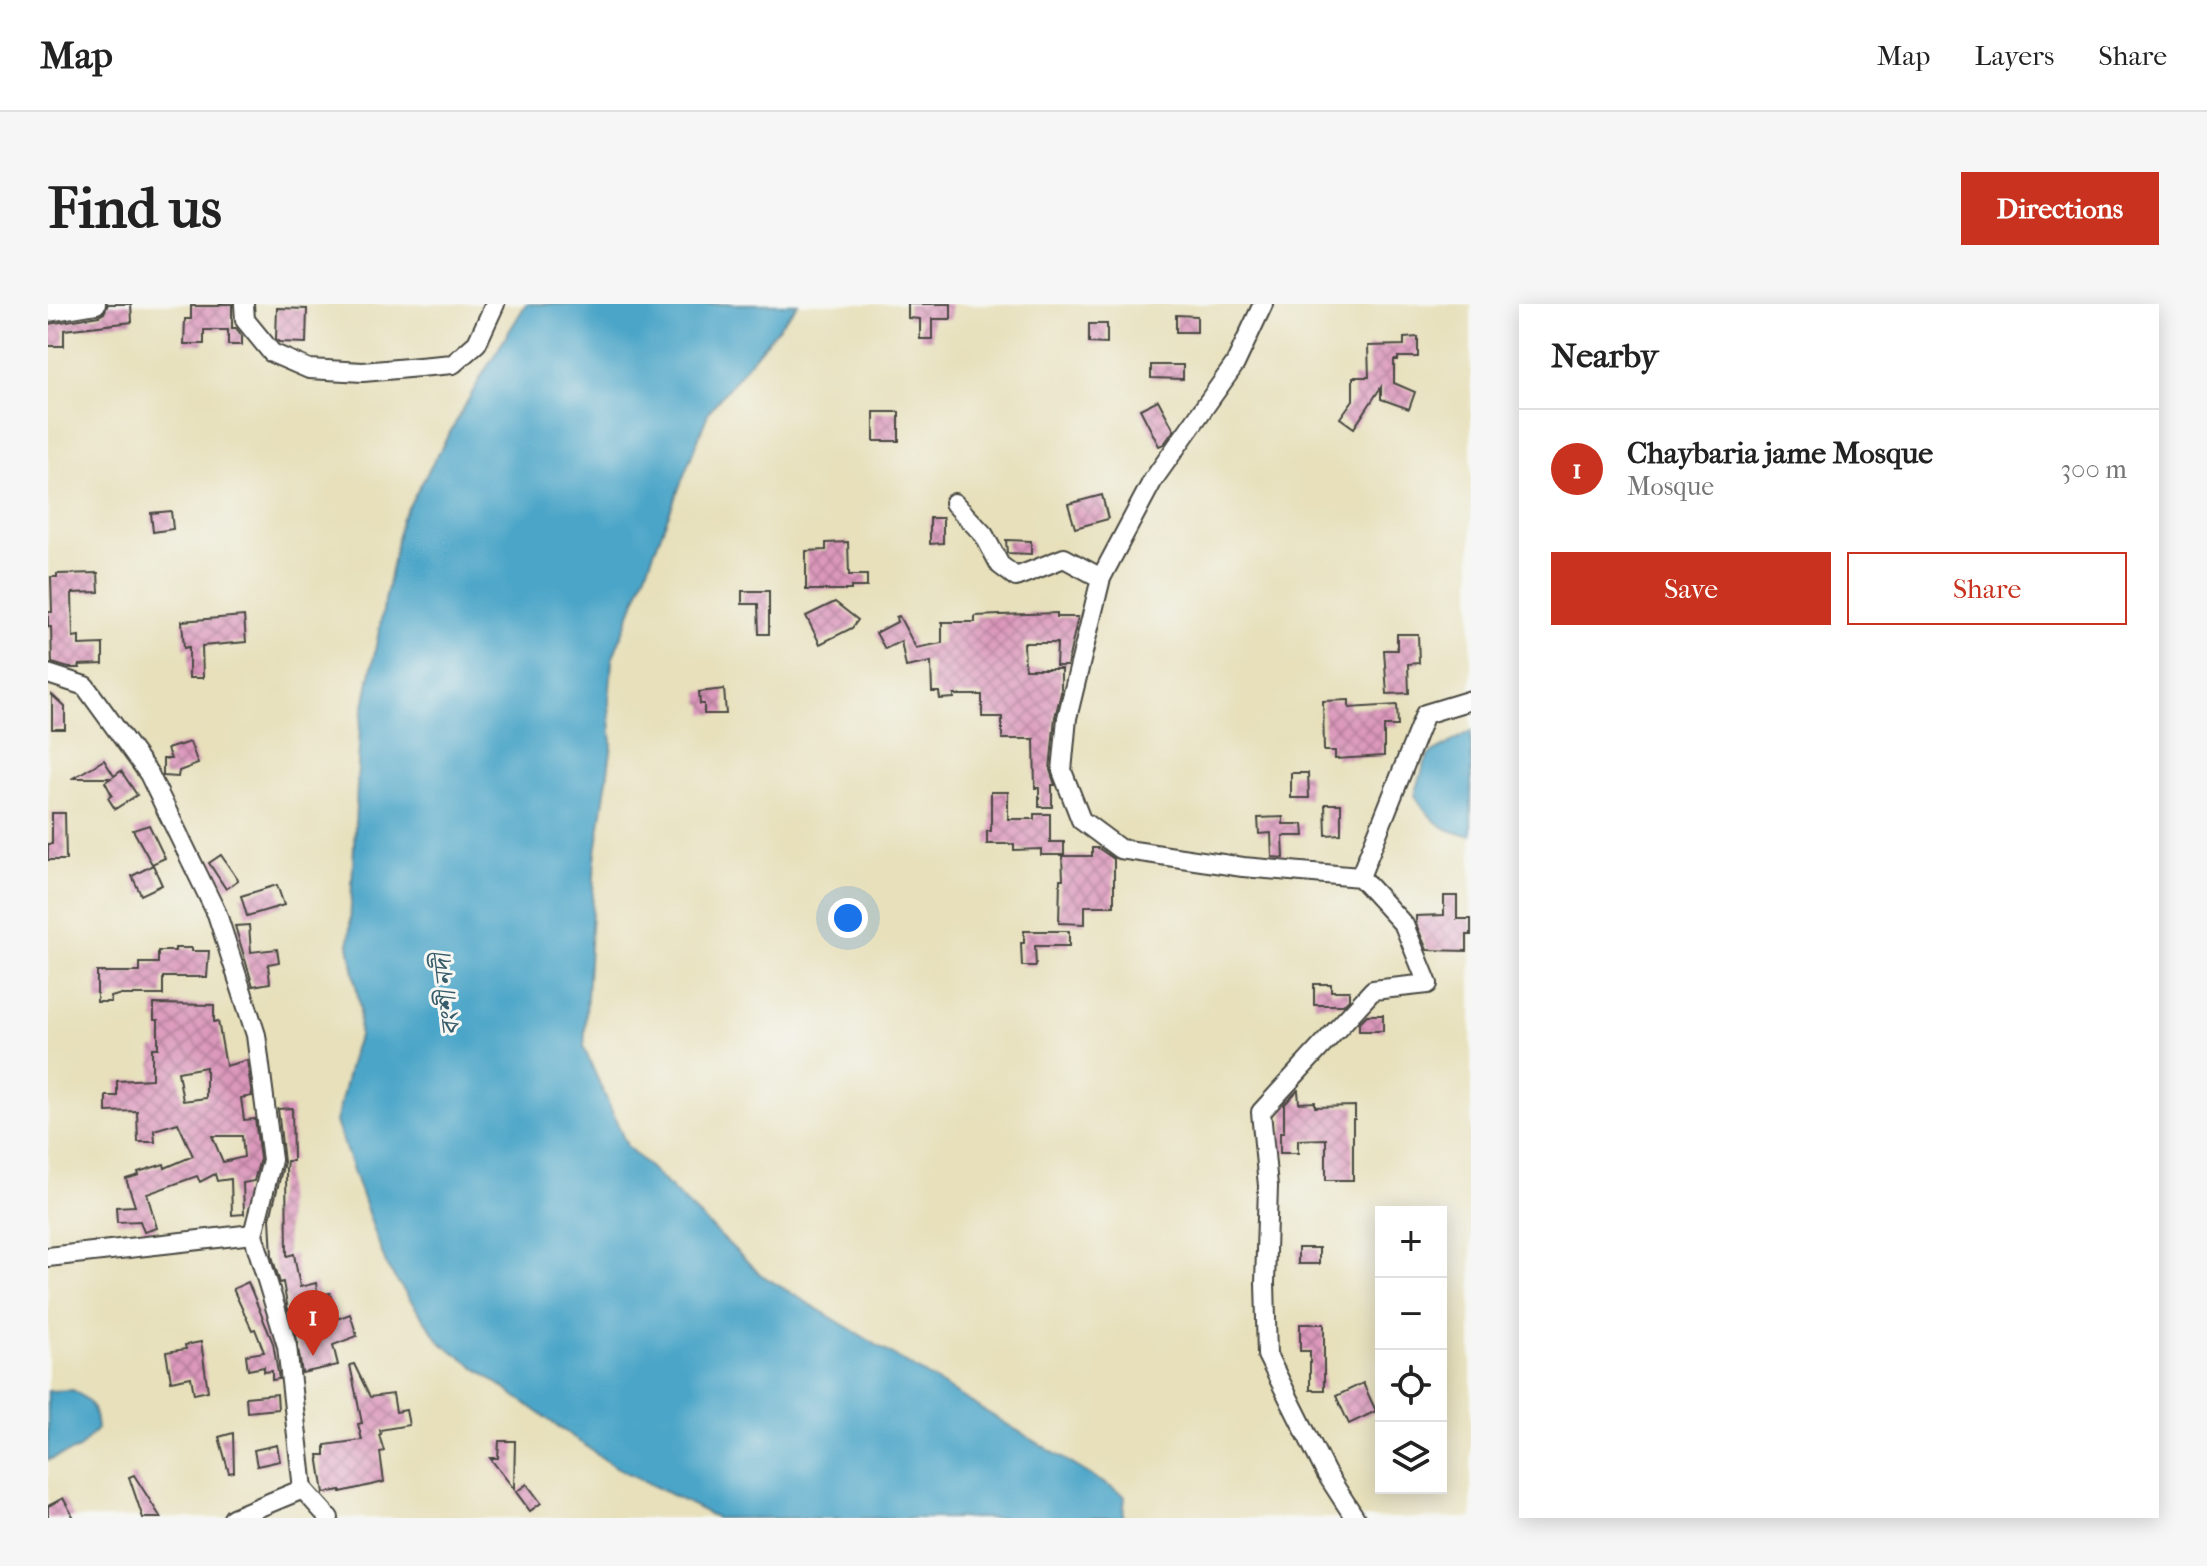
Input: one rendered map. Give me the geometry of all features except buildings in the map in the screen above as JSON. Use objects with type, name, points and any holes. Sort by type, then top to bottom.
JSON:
[{"type":"street","points":[[48,312],[96,304]]},
{"type":"street","points":[[244,304],[245,320],[272,353],[309,369],[363,372],[453,364],[477,343],[495,304]]},
{"type":"street","points":[[1263,304],[1235,364],[1153,480],[1101,578],[1067,718],[1062,771],[1081,820],[1120,849],[1243,867],[1360,877],[1404,925],[1428,984],[1373,990],[1261,1112],[1268,1186],[1265,1283],[1267,1355],[1326,1473],[1355,1518]]},
{"type":"street","points":[[954,503],[984,535],[1000,565],[1016,577],[1064,558],[1101,578]]},
{"type":"street","points":[[48,674],[85,686],[149,774],[217,914],[256,1035],[272,1160],[253,1234],[287,1346],[303,1489],[329,1518]]},
{"type":"street","points":[[1360,877],[1425,714],[1471,700]]},
{"type":"street","points":[[48,1257],[253,1234]]},
{"type":"street","points":[[233,1518],[303,1489]]},
{"type":"water","name":"বংশী নদী","points":[[526,304],[798,304],[709,411],[612,660],[609,704],[612,745],[595,859],[584,1048],[627,1146],[760,1274],[1125,1496],[1123,1518],[717,1518],[612,1465],[441,1343],[387,1267],[336,1122],[359,1036],[360,1008],[349,945],[360,726],[401,520]]},
{"type":"water","points":[[1471,731],[1471,835],[1452,831],[1437,823],[1415,795],[1429,755]]},
{"type":"water","points":[[73,1390],[91,1406],[97,1429],[79,1449],[48,1460],[48,1391]]},
{"type":"place","name":"Chaybaria jame Mosque","points":[[313,1356]]}]
